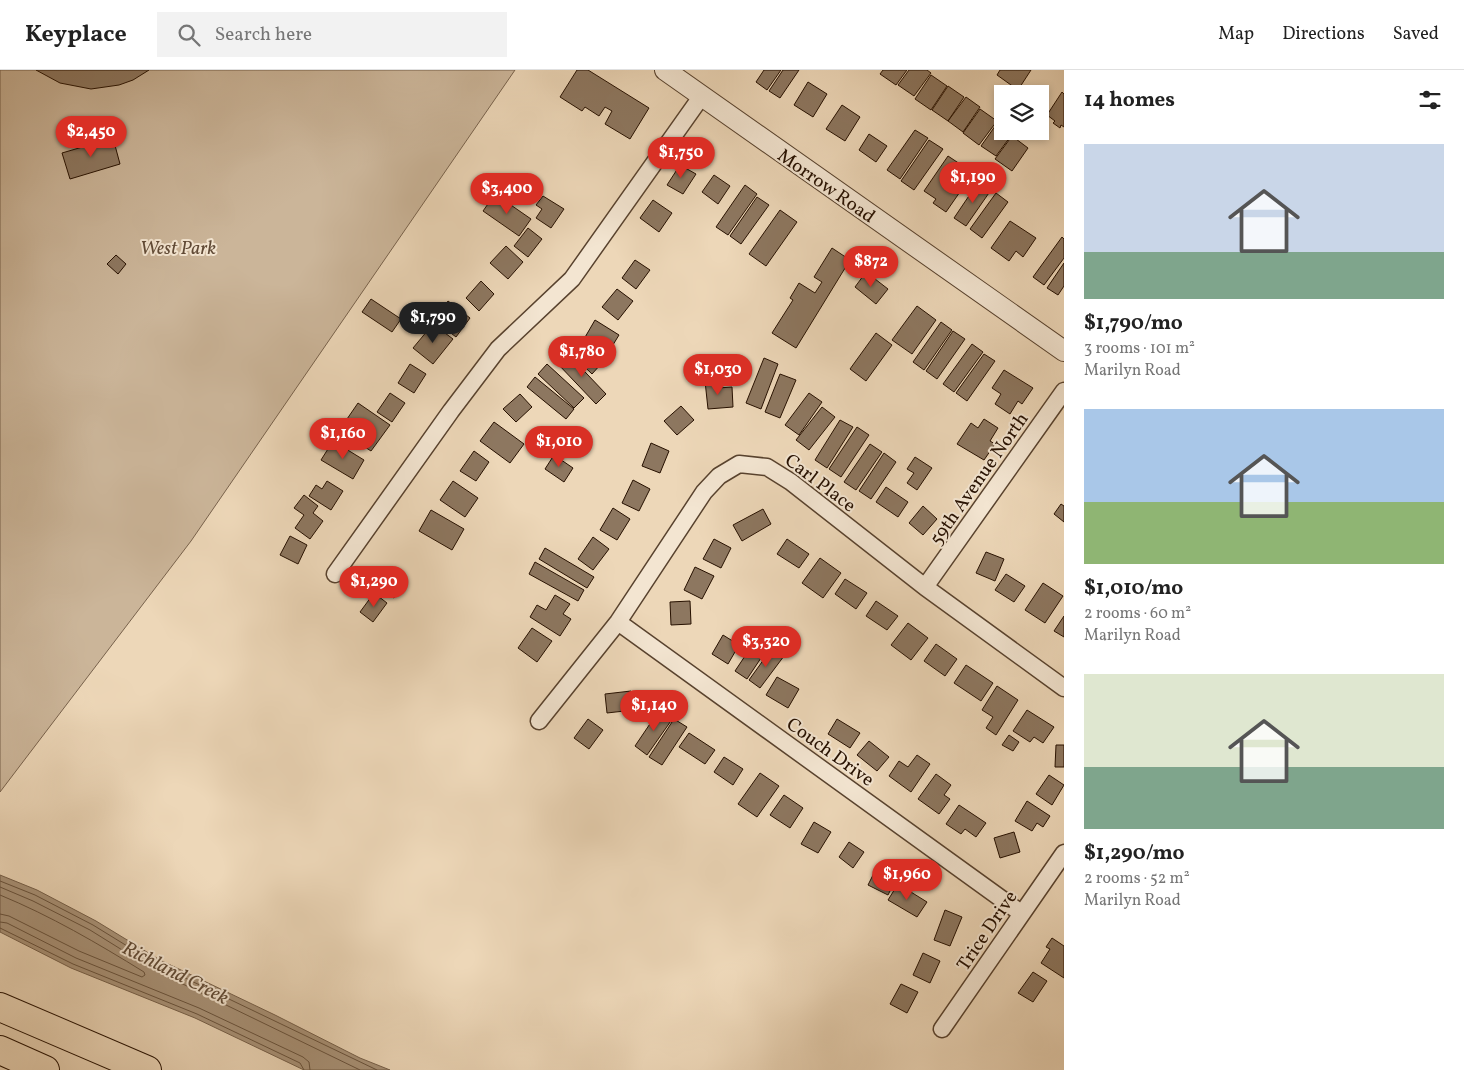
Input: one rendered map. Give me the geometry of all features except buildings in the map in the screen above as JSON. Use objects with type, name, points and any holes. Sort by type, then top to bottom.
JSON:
[{"type":"highway","points":[[0,1007],[147,1070]]},
{"type":"highway","points":[[0,1050],[45,1070]]},
{"type":"street","name":"Morrow Road","points":[[665,70],[1064,351]]},
{"type":"street","points":[[335,574],[451,411],[498,349],[572,278],[701,97]]},
{"type":"street","name":"59th Avenue North","points":[[925,587],[1064,391]]},
{"type":"street","name":"Carl Place","points":[[539,721],[618,622],[704,492],[719,476],[739,464],[767,467],[791,482],[925,587],[1064,688]]},
{"type":"street","name":"Couch Drive","points":[[618,622],[1021,913]]},
{"type":"street","name":"Trice Drive","points":[[942,1029],[1064,853]]},
{"type":"green space","name":"West Park","points":[[0,70],[515,70],[191,541],[0,792]]},
{"type":"water","name":"Richland Creek","points":[[0,875],[37,890],[96,921],[160,960],[360,1058],[390,1070],[304,1070],[195,1018],[71,968],[0,932]]}]
